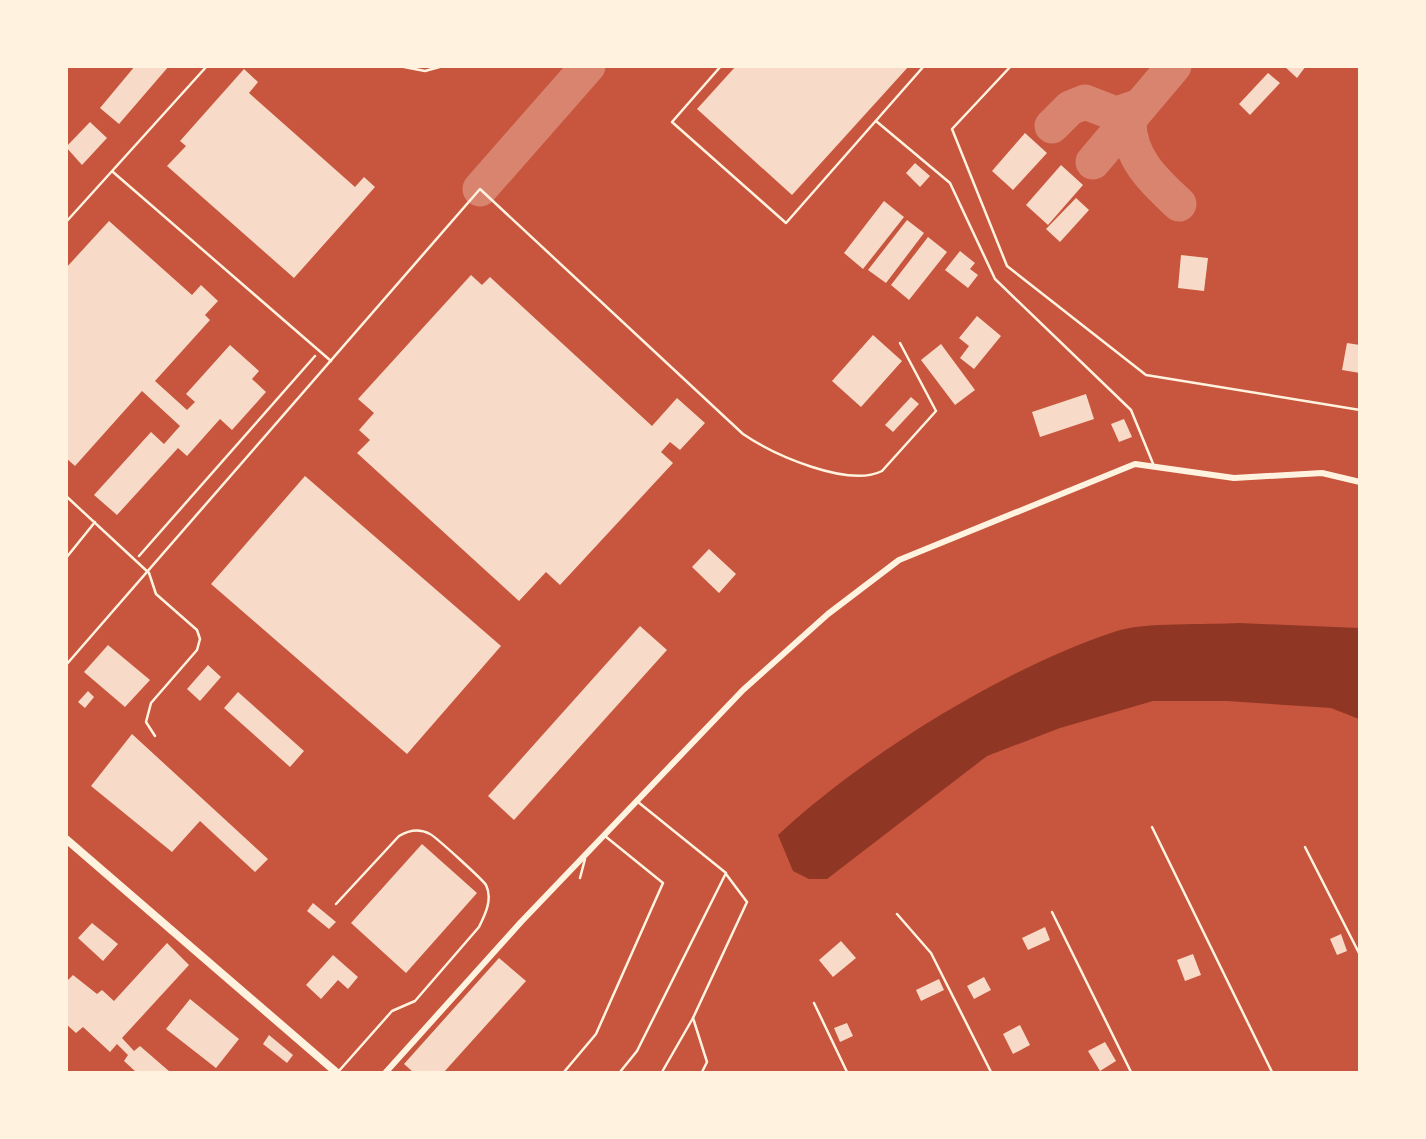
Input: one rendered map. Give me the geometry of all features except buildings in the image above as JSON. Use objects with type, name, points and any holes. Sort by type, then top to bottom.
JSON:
[{"type":"street","points":[[386,1073],[425,1026],[586,852],[743,690],[828,614],[899,560],[1135,464],[1234,478],[1322,473],[1360,482]]},
{"type":"street","points":[[66,839],[337,1073]]},
{"type":"lane","points":[[66,222],[207,66]]},
{"type":"lane","points":[[399,66],[425,71],[443,66]]},
{"type":"lane","points":[[721,66],[672,122],[786,223],[924,66]]},
{"type":"lane","points":[[1011,66],[952,129],[1007,266],[1146,375],[1360,410]]},
{"type":"lane","points":[[876,121],[950,183],[995,279],[1131,410],[1154,466]]},
{"type":"lane","points":[[113,172],[331,361]]},
{"type":"lane","points":[[66,665],[149,573],[480,189],[743,435],[790,457],[844,475],[872,477],[882,471],[936,411],[900,343]]},
{"type":"lane","points":[[66,496],[149,573],[156,594],[194,625],[200,639],[197,650],[150,703],[146,722],[155,736]]},
{"type":"lane","points":[[66,558],[95,522]]},
{"type":"lane","points":[[636,800],[726,873],[747,902],[693,1018],[662,1073]]},
{"type":"lane","points":[[1152,827],[1272,1073]]},
{"type":"lane","points":[[336,904],[399,836],[409,831],[430,834],[486,885],[488,898],[486,912],[479,927],[443,969],[415,1001],[392,1012],[337,1073]]},
{"type":"lane","points":[[564,1073],[596,1034],[663,883],[603,834]]},
{"type":"lane","points":[[1305,847],[1360,955]]},
{"type":"lane","points":[[580,878],[586,852]]},
{"type":"lane","points":[[620,1073],[636,1051],[726,873]]},
{"type":"lane","points":[[1052,912],[1131,1073]]},
{"type":"lane","points":[[897,914],[931,953],[991,1073]]},
{"type":"lane","points":[[814,1003],[847,1073]]},
{"type":"lane","points":[[693,1018],[707,1062],[702,1073]]},
{"type":"path","points":[[136,561],[320,351]]},
{"type":"shaded area","points":[[1239,623],[1359,628],[1359,719],[1331,708],[1227,701],[1153,701],[1060,728],[987,756],[827,879],[809,879],[793,871],[778,835],[852,774],[938,716],[984,690],[1074,647],[1128,628]]},
{"type":"taxiway","points":[[480,189],[588,66]]},
{"type":"taxiway","points":[[1093,162],[1174,66]]},
{"type":"taxiway","points":[[1052,126],[1070,108],[1085,102],[1116,114],[1137,107]]},
{"type":"taxiway","points":[[1129,122],[1130,135],[1138,158],[1152,177],[1179,204]]}]
